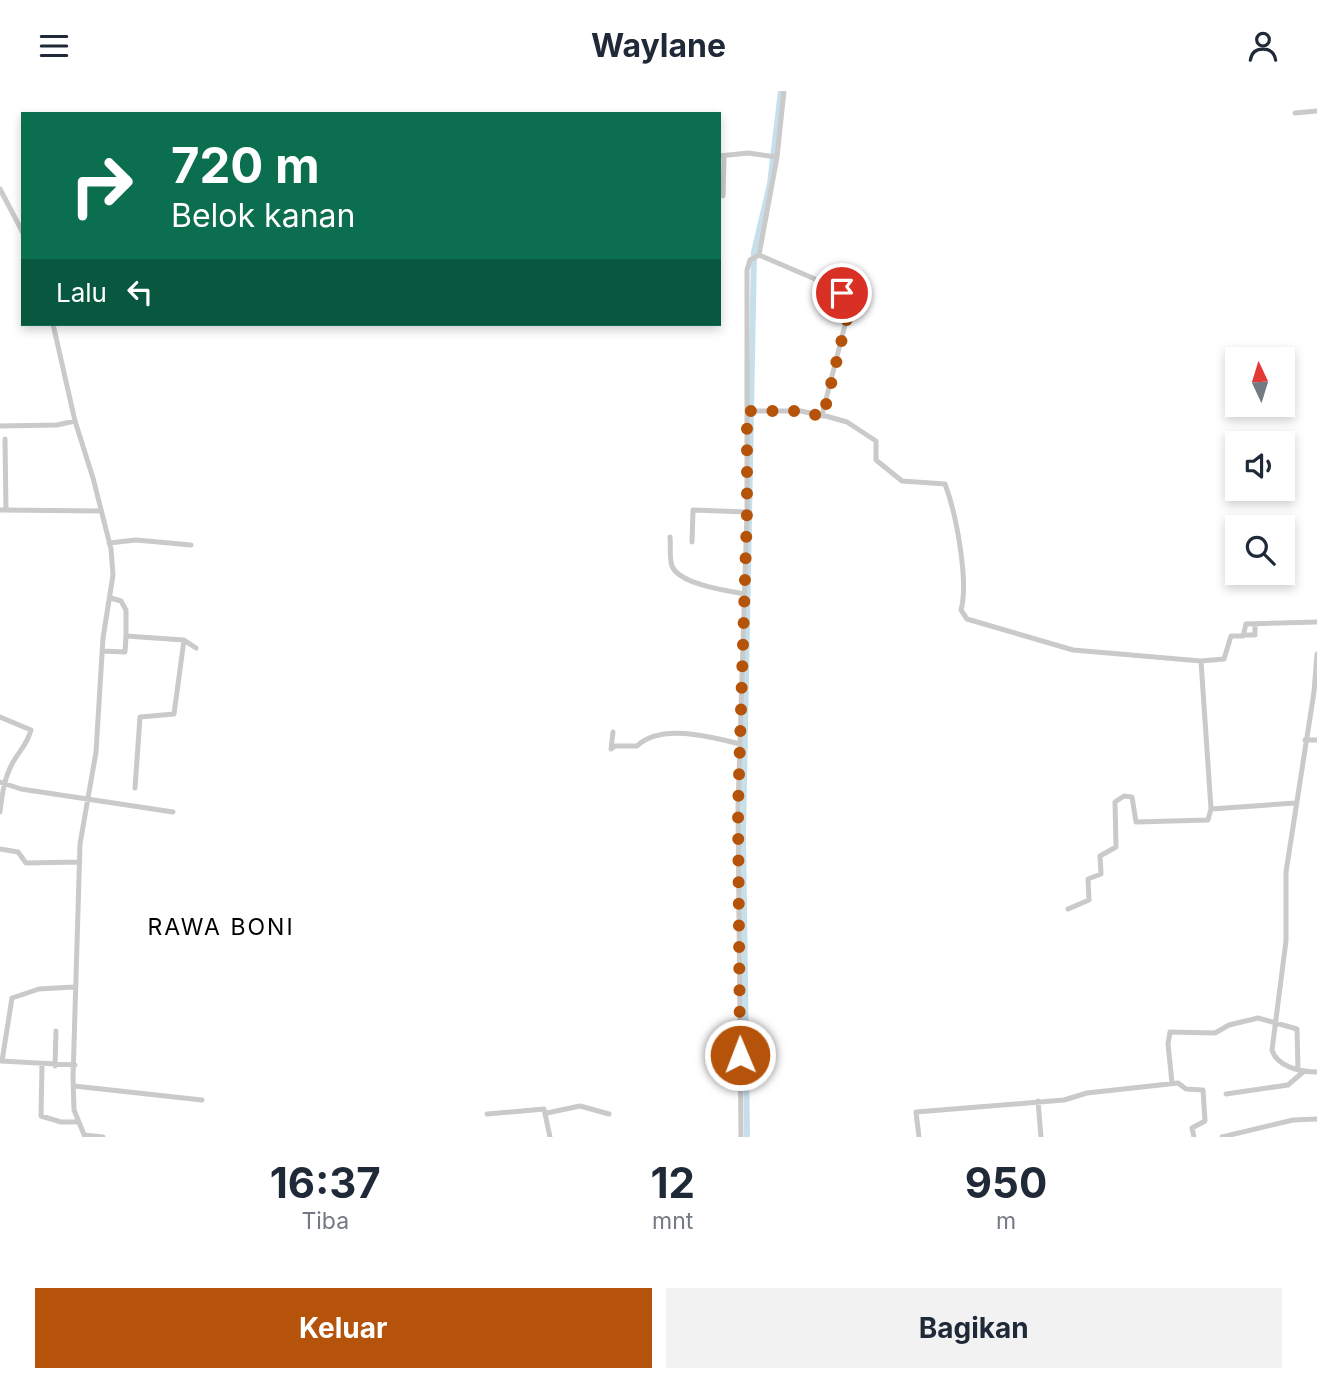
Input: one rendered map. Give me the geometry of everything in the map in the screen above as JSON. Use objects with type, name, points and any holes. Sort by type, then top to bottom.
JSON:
[{"type":"street","points":[[741,1137],[740,744],[751,411],[747,269],[754,258],[784,91]]},
{"type":"street","points":[[1295,113],[1317,111]]},
{"type":"street","points":[[723,196],[722,156],[748,153],[774,157]]},
{"type":"street","points":[[0,189],[21,229]]},
{"type":"street","points":[[754,258],[830,285],[842,293],[848,305],[823,417]]},
{"type":"street","points":[[53,326],[75,421],[109,543],[113,575],[102,651],[96,752],[86,800],[80,862],[74,987],[74,1110],[84,1136],[103,1137]]},
{"type":"street","points":[[751,411],[801,411],[847,422],[876,441],[876,460],[902,481],[946,484],[965,585],[962,614],[967,619],[1073,650],[1200,661],[1224,659],[1231,636],[1255,635],[1255,624]]},
{"type":"street","points":[[0,426],[57,425],[75,421]]},
{"type":"street","points":[[5,439],[3,510],[101,512]]},
{"type":"street","points":[[692,542],[693,510],[747,512]]},
{"type":"street","points":[[670,537],[672,567],[679,574],[697,583],[745,594]]},
{"type":"street","points":[[109,543],[136,540],[191,545]]},
{"type":"street","points":[[102,651],[125,652],[126,610],[121,601],[111,598]]},
{"type":"street","points":[[1243,635],[1245,625],[1317,622]]},
{"type":"street","points":[[126,636],[184,640],[197,647]]},
{"type":"street","points":[[135,787],[140,717],[174,713],[184,640]]},
{"type":"street","points":[[1317,654],[1314,692],[1304,740],[1286,872],[1286,941],[1272,1053],[1280,1062],[1301,1071],[1317,1072]]},
{"type":"street","points":[[1068,909],[1089,900],[1088,879],[1101,874],[1100,856],[1116,847],[1115,802],[1124,796],[1132,797],[1136,822],[1208,820],[1211,809],[1200,661]]},
{"type":"street","points":[[0,717],[31,730],[26,748],[1,782],[0,812]]},
{"type":"street","points":[[612,732],[611,749],[615,746],[637,746],[644,738],[662,733],[693,737],[704,735],[740,744]]},
{"type":"street","points":[[1304,740],[1317,740]]},
{"type":"street","points":[[1,782],[86,800],[173,812]]},
{"type":"street","points":[[1211,809],[1295,803]]},
{"type":"street","points":[[0,849],[18,852],[26,863],[80,862]]},
{"type":"street","points":[[74,987],[39,989],[12,997],[1,1061],[75,1066]]},
{"type":"street","points":[[1172,1083],[1168,1044],[1170,1032],[1216,1033],[1229,1025],[1258,1018],[1297,1029],[1301,1071]]},
{"type":"street","points":[[55,1066],[56,1031]]},
{"type":"street","points":[[42,1065],[41,1116],[61,1122],[79,1122]]},
{"type":"street","points":[[1226,1094],[1288,1084],[1301,1071]]},
{"type":"street","points":[[919,1137],[916,1112],[1038,1101],[1172,1083],[1181,1084],[1186,1090],[1203,1090],[1205,1121],[1192,1128],[1194,1137]]},
{"type":"street","points":[[74,1086],[202,1100]]},
{"type":"street","points":[[1038,1101],[1041,1137]]},
{"type":"street","points":[[547,1113],[580,1106],[609,1114]]},
{"type":"street","points":[[487,1114],[542,1109],[547,1113],[550,1137]]},
{"type":"street","points":[[1222,1137],[1293,1120],[1317,1119]]},
{"type":"waterway","points":[[747,1137],[743,834],[754,252],[770,184],[781,91]]},
{"type":"district","name":"RAWA BONI","points":[[221,927]]},
{"type":"route","points":[[740,1055],[738,809],[747,512],[747,411],[801,411],[823,417],[822,408],[848,314],[848,305],[842,293]]}]
